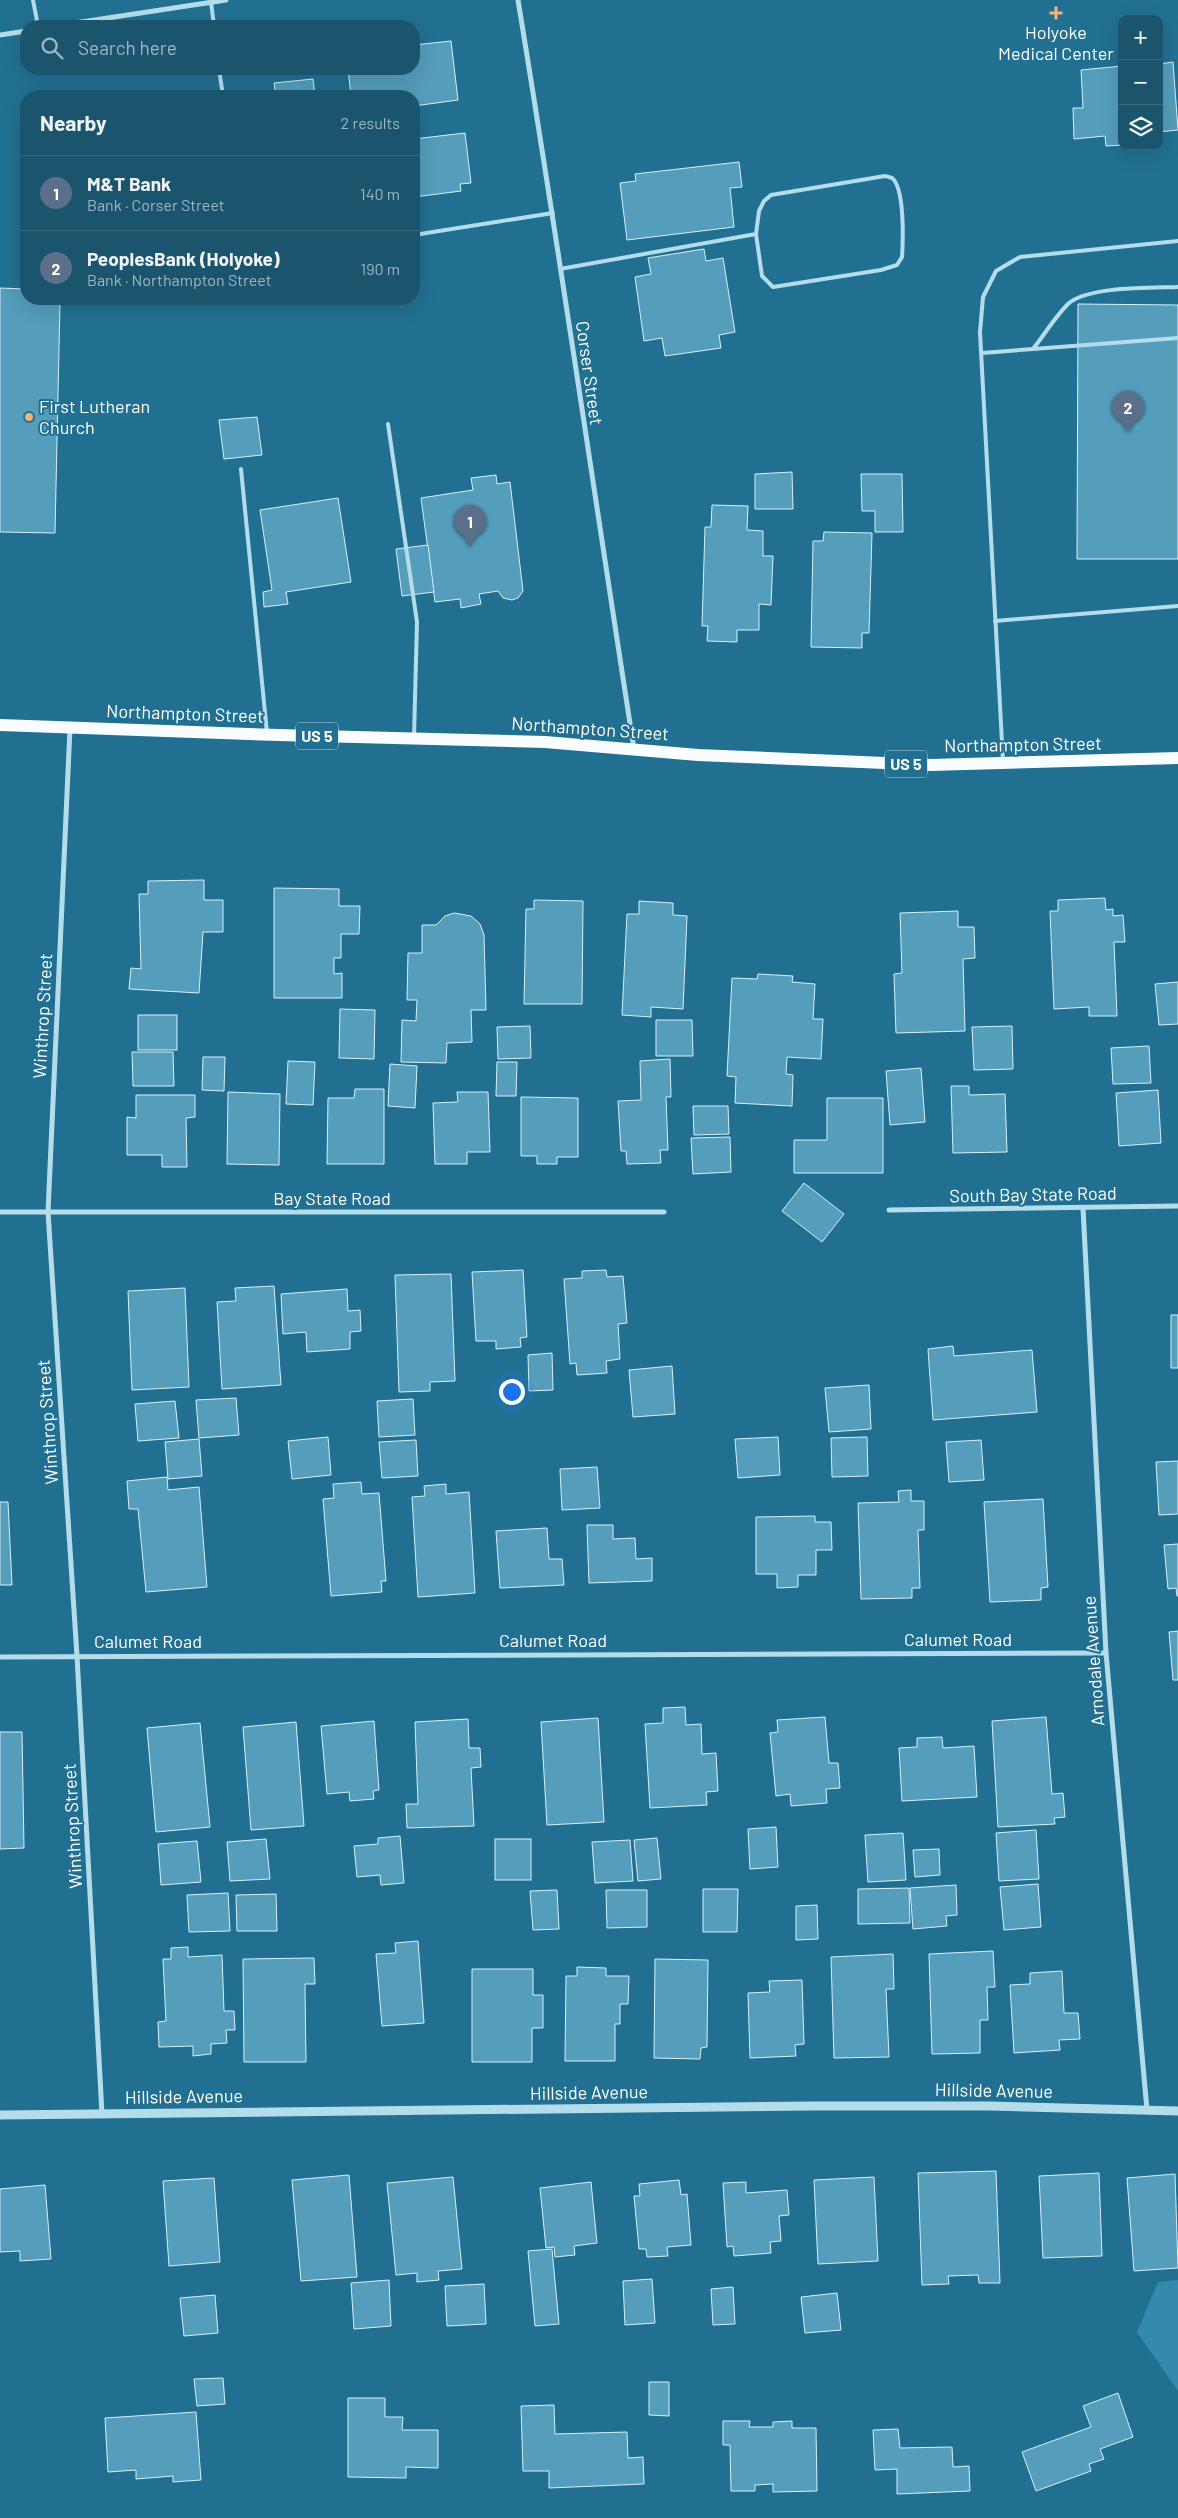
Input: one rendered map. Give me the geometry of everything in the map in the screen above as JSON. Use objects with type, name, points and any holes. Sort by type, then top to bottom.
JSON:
[{"type":"main road","name":"Northampton Street","points":[[0,725],[267,735],[546,742],[698,755],[931,765],[1178,758]]},
{"type":"street","points":[[94,20],[226,0]]},
{"type":"street","name":"Corser Street","points":[[518,0],[553,213],[634,749]]},
{"type":"street","points":[[0,35],[20,32]]},
{"type":"street","name":"Winthrop Street","points":[[70,728],[48,1212],[77,1656],[102,2114]]},
{"type":"street","name":"South Bay State Road","points":[[889,1210],[1178,1206]]},
{"type":"street","name":"Arnodale Avenue","points":[[1083,1208],[1106,1653],[1147,2110]]},
{"type":"street","name":"Bay State Road","points":[[0,1212],[664,1212]]},
{"type":"street","name":"Calumet Road","points":[[0,1657],[1106,1653]]},
{"type":"street","name":"Hillside Avenue","points":[[0,2115],[823,2106],[990,2106],[1178,2111]]},
{"type":"lane","points":[[33,0],[37,20]]},
{"type":"lane","points":[[210,2],[213,20]]},
{"type":"lane","points":[[220,75],[221,90]]},
{"type":"lane","points":[[885,176],[892,178],[896,183],[901,199],[902,257],[897,265],[881,270],[773,287],[762,276],[756,234],[759,211],[764,201],[771,195],[885,176]]},
{"type":"lane","points":[[420,234],[553,213]]},
{"type":"lane","points":[[560,269],[756,234]]},
{"type":"lane","points":[[1003,763],[980,332],[984,298],[996,271],[1020,257],[1178,241]]},
{"type":"lane","points":[[1033,349],[1070,302],[1093,293],[1120,289],[1178,287]]},
{"type":"lane","points":[[982,353],[1178,338]]},
{"type":"lane","points":[[388,424],[417,622],[414,738]]},
{"type":"lane","points":[[241,469],[267,735]]},
{"type":"lane","points":[[996,621],[1178,606]]},
{"type":"shaded area","points":[[1178,2280],[1178,2391],[1137,2332],[1158,2282]]},
{"type":"building","points":[[451,41],[458,100],[420,105],[420,90],[350,90],[349,75],[420,75],[420,44]]},
{"type":"building","points":[[1173,62],[1178,130],[1163,132],[1163,63]]},
{"type":"building","points":[[1118,66],[1118,145],[1106,146],[1105,136],[1074,139],[1073,108],[1083,108],[1081,70]]},
{"type":"building","points":[[313,79],[314,90],[275,90],[274,83]]},
{"type":"building","points":[[465,133],[471,183],[460,184],[461,191],[420,196],[420,138]]},
{"type":"building","points":[[739,162],[742,187],[730,188],[734,227],[627,240],[620,183],[636,181],[635,174]]},
{"type":"building","points":[[704,249],[706,261],[723,258],[735,332],[719,335],[721,348],[665,356],[662,338],[644,341],[635,277],[651,274],[648,258]]},
{"type":"building","name":"First Lutheran Church","points":[[0,288],[20,289],[20,305],[60,305],[55,533],[0,532]]},
{"type":"building","points":[[1078,304],[1178,305],[1178,559],[1077,559]]},
{"type":"building","points":[[257,417],[262,455],[224,459],[219,420]]},
{"type":"building","points":[[792,472],[793,509],[755,509],[755,474]]},
{"type":"building","points":[[861,474],[902,474],[903,532],[875,532],[875,511],[862,511]]},
{"type":"building","points":[[496,475],[497,484],[510,482],[523,591],[518,598],[512,600],[503,598],[498,591],[479,594],[481,604],[461,608],[460,599],[435,602],[421,498],[473,490],[471,478]]},
{"type":"building","points":[[338,498],[351,582],[286,592],[288,604],[264,607],[263,592],[272,590],[260,510]]},
{"type":"building","points":[[712,505],[748,506],[747,530],[763,531],[763,556],[773,556],[771,605],[759,604],[759,630],[737,630],[737,642],[707,641],[708,626],[702,626],[705,527],[711,527]]},
{"type":"building","points":[[824,532],[872,533],[869,633],[862,633],[862,648],[811,647],[813,541],[823,541]]},
{"type":"building","points":[[428,545],[434,592],[402,596],[396,549]]},
{"type":"building","points":[[204,880],[204,900],[223,900],[223,932],[203,932],[199,993],[129,989],[131,968],[141,969],[139,894],[148,894],[148,881]]},
{"type":"building","points":[[274,888],[339,889],[339,906],[360,906],[359,934],[341,934],[341,958],[334,958],[334,974],[342,973],[342,998],[274,998]]},
{"type":"building","points":[[1105,898],[1106,910],[1113,909],[1113,916],[1123,915],[1125,942],[1114,942],[1117,1016],[1089,1016],[1089,1007],[1054,1009],[1050,911],[1058,911],[1058,900]]},
{"type":"building","points":[[534,900],[583,901],[582,1004],[524,1004],[526,909],[534,909]]},
{"type":"building","points":[[639,901],[673,903],[673,915],[687,916],[683,1009],[651,1007],[651,1017],[622,1015],[627,914],[639,914]]},
{"type":"building","points":[[958,911],[958,927],[974,927],[975,958],[963,959],[965,1031],[896,1033],[894,974],[902,973],[900,913]]},
{"type":"building","points":[[454,913],[471,916],[480,924],[484,935],[486,1010],[471,1010],[472,1042],[447,1043],[446,1063],[401,1062],[402,1020],[416,1021],[417,1000],[407,1000],[408,953],[422,953],[422,925],[436,925],[445,916]]},
{"type":"building","points":[[758,974],[793,976],[792,982],[815,984],[813,1019],[823,1019],[821,1059],[787,1057],[786,1074],[793,1075],[792,1106],[735,1103],[736,1077],[727,1076],[732,978],[757,979]]},
{"type":"building","points":[[1178,982],[1178,1024],[1159,1025],[1155,984]]},
{"type":"building","points":[[340,1009],[375,1010],[374,1059],[339,1058]]},
{"type":"building","points":[[138,1015],[177,1015],[177,1050],[138,1050]]},
{"type":"building","points":[[656,1020],[692,1020],[693,1056],[656,1056]]},
{"type":"building","points":[[530,1026],[531,1058],[498,1059],[497,1027]]},
{"type":"building","points":[[1012,1026],[1013,1069],[974,1070],[972,1027]]},
{"type":"building","points":[[1149,1046],[1151,1083],[1113,1084],[1111,1048]]},
{"type":"building","points":[[132,1052],[173,1052],[174,1086],[133,1086]]},
{"type":"building","points":[[203,1057],[225,1057],[224,1091],[202,1090]]},
{"type":"building","points":[[670,1059],[671,1097],[666,1097],[668,1150],[660,1150],[661,1163],[627,1164],[626,1151],[621,1151],[618,1101],[641,1100],[640,1061]]},
{"type":"building","points":[[288,1061],[315,1062],[313,1105],[286,1104]]},
{"type":"building","points":[[497,1062],[517,1062],[516,1096],[496,1096]]},
{"type":"building","points":[[390,1064],[417,1066],[415,1108],[388,1106]]},
{"type":"building","points":[[921,1068],[925,1122],[890,1125],[886,1071]]},
{"type":"building","points":[[951,1086],[969,1086],[969,1095],[1005,1094],[1007,1152],[953,1153]]},
{"type":"building","points":[[355,1089],[384,1089],[384,1164],[327,1164],[328,1098],[354,1098]]},
{"type":"building","points":[[1158,1090],[1161,1143],[1119,1146],[1116,1093]]},
{"type":"building","points":[[228,1092],[280,1094],[279,1165],[227,1164]]},
{"type":"building","points":[[457,1092],[488,1092],[490,1152],[467,1152],[467,1164],[435,1164],[433,1103],[458,1102]]},
{"type":"building","points":[[136,1095],[195,1095],[195,1117],[186,1118],[187,1167],[162,1167],[162,1155],[127,1155],[127,1117],[136,1118]]},
{"type":"building","points":[[521,1097],[578,1098],[578,1157],[557,1157],[557,1164],[537,1164],[537,1156],[521,1156]]},
{"type":"building","points":[[827,1098],[883,1098],[883,1173],[794,1173],[794,1140],[827,1140]]},
{"type":"building","points":[[693,1106],[728,1106],[729,1134],[694,1135]]},
{"type":"building","points":[[730,1137],[731,1172],[693,1174],[691,1138]]},
{"type":"building","points":[[804,1183],[844,1214],[822,1242],[782,1211]]},
{"type":"building","points":[[523,1270],[527,1337],[520,1338],[521,1347],[496,1349],[496,1341],[476,1341],[472,1272]]},
{"type":"building","points":[[606,1270],[607,1277],[623,1276],[627,1323],[618,1324],[620,1359],[606,1361],[607,1373],[577,1375],[576,1363],[570,1364],[564,1279],[582,1278],[582,1271]]},
{"type":"building","points":[[451,1274],[455,1381],[430,1382],[430,1391],[399,1392],[395,1275]]},
{"type":"building","points":[[274,1286],[281,1385],[222,1389],[217,1302],[236,1301],[235,1288]]},
{"type":"building","points":[[185,1288],[189,1387],[132,1390],[128,1291]]},
{"type":"building","points":[[347,1289],[348,1311],[360,1310],[361,1331],[350,1332],[350,1349],[307,1352],[306,1332],[283,1334],[281,1294]]},
{"type":"building","points":[[1171,1315],[1178,1315],[1178,1368],[1171,1368]]},
{"type":"building","points":[[953,1346],[954,1356],[1032,1350],[1037,1412],[933,1420],[928,1349]]},
{"type":"building","points":[[552,1353],[553,1390],[529,1391],[528,1355]]},
{"type":"building","points":[[672,1366],[675,1414],[633,1417],[629,1370]]},
{"type":"building","points":[[869,1385],[871,1429],[829,1432],[825,1388]]},
{"type":"building","points":[[236,1398],[239,1435],[199,1438],[196,1400]]},
{"type":"building","points":[[413,1399],[415,1435],[379,1437],[377,1401]]},
{"type":"building","points":[[175,1401],[179,1438],[138,1441],[135,1404]]},
{"type":"building","points":[[328,1437],[331,1475],[292,1479],[288,1441]]},
{"type":"building","points":[[778,1437],[780,1475],[738,1478],[735,1439]]},
{"type":"building","points":[[867,1437],[868,1476],[832,1477],[831,1438]]},
{"type":"building","points":[[199,1439],[202,1476],[168,1479],[165,1442]]},
{"type":"building","points":[[416,1440],[418,1476],[382,1478],[379,1442]]},
{"type":"building","points":[[981,1440],[984,1480],[949,1482],[946,1442]]},
{"type":"building","points":[[1178,1461],[1178,1514],[1159,1515],[1156,1462]]},
{"type":"building","points":[[597,1467],[600,1508],[562,1510],[560,1469]]},
{"type":"building","points":[[167,1477],[168,1490],[199,1487],[207,1587],[146,1592],[138,1509],[129,1509],[127,1481]]},
{"type":"building","points":[[361,1482],[362,1494],[379,1493],[386,1581],[381,1581],[382,1592],[331,1596],[323,1499],[334,1498],[333,1484]]},
{"type":"building","points":[[446,1484],[446,1494],[469,1492],[475,1593],[418,1597],[412,1497],[425,1496],[424,1486]]},
{"type":"building","points":[[911,1490],[911,1501],[924,1501],[924,1530],[918,1530],[920,1588],[912,1588],[912,1598],[861,1599],[858,1503],[899,1502],[898,1491]]},
{"type":"building","points":[[1043,1499],[1048,1587],[1041,1588],[1041,1600],[990,1602],[984,1502]]},
{"type":"building","points":[[0,1502],[8,1502],[12,1585],[0,1585]]},
{"type":"building","points":[[815,1516],[815,1522],[831,1522],[832,1550],[816,1550],[816,1575],[798,1575],[798,1587],[777,1588],[777,1574],[756,1574],[756,1517]]},
{"type":"building","points":[[587,1525],[613,1525],[613,1539],[635,1538],[636,1559],[652,1558],[652,1581],[589,1583]]},
{"type":"building","points":[[547,1528],[549,1559],[562,1559],[564,1585],[500,1588],[496,1531]]},
{"type":"building","points":[[1178,1544],[1177,1596],[1176,1588],[1168,1589],[1164,1545]]},
{"type":"building","points":[[1178,1631],[1178,1680],[1173,1680],[1169,1632]]},
{"type":"building","points":[[685,1707],[686,1725],[701,1724],[702,1754],[716,1753],[718,1791],[706,1792],[707,1805],[650,1808],[645,1724],[663,1723],[663,1708]]},
{"type":"building","points":[[825,1717],[829,1763],[838,1763],[840,1788],[826,1789],[827,1803],[791,1806],[790,1794],[776,1796],[770,1733],[778,1732],[777,1720]]},
{"type":"building","points":[[1046,1717],[1052,1794],[1063,1793],[1065,1817],[1054,1818],[1055,1824],[998,1827],[992,1721]]},
{"type":"building","points":[[598,1718],[604,1822],[547,1825],[541,1722]]},
{"type":"building","points":[[468,1719],[469,1748],[480,1748],[481,1767],[471,1768],[474,1826],[407,1828],[406,1804],[418,1804],[415,1722]]},
{"type":"building","points":[[374,1721],[379,1790],[373,1791],[374,1799],[350,1801],[349,1792],[327,1794],[321,1726]]},
{"type":"building","points":[[296,1722],[304,1826],[251,1830],[243,1727]]},
{"type":"building","points":[[200,1723],[210,1827],[156,1832],[147,1728]]},
{"type":"building","points":[[0,1732],[22,1732],[24,1848],[0,1849]]},
{"type":"building","points":[[942,1737],[943,1748],[974,1746],[977,1797],[902,1801],[899,1748],[917,1747],[917,1738]]},
{"type":"building","points":[[776,1827],[778,1867],[750,1869],[748,1829]]},
{"type":"building","points":[[1036,1830],[1039,1879],[999,1881],[996,1833]]},
{"type":"building","points":[[903,1833],[906,1880],[868,1882],[865,1835]]},
{"type":"building","points":[[400,1836],[404,1883],[381,1885],[380,1875],[357,1877],[354,1846],[378,1844],[378,1838]]},
{"type":"building","points":[[657,1838],[661,1879],[638,1881],[634,1840]]},
{"type":"building","points":[[266,1839],[270,1879],[230,1881],[227,1842]]},
{"type":"building","points":[[495,1839],[531,1839],[531,1880],[495,1880]]},
{"type":"building","points":[[630,1840],[633,1881],[595,1883],[592,1842]]},
{"type":"building","points":[[197,1841],[201,1882],[161,1885],[158,1844]]},
{"type":"building","points":[[939,1849],[940,1875],[915,1877],[913,1850]]},
{"type":"building","points":[[1038,1884],[1041,1927],[1004,1930],[1000,1887]]},
{"type":"building","points":[[956,1885],[957,1915],[946,1916],[947,1926],[913,1929],[910,1888]]},
{"type":"building","points":[[909,1888],[910,1923],[858,1924],[858,1889]]},
{"type":"building","points":[[703,1889],[738,1889],[737,1932],[703,1932]]},
{"type":"building","points":[[557,1890],[559,1929],[533,1930],[530,1891]]},
{"type":"building","points":[[606,1890],[647,1890],[647,1927],[607,1928]]},
{"type":"building","points":[[228,1893],[230,1931],[189,1932],[187,1895]]},
{"type":"building","points":[[276,1894],[277,1931],[237,1931],[236,1895]]},
{"type":"building","points":[[817,1905],[818,1939],[796,1940],[796,1906]]},
{"type":"building","points":[[418,1941],[424,2023],[382,2026],[376,1954],[396,1953],[395,1943]]},
{"type":"building","points":[[188,1947],[188,1957],[222,1955],[224,2011],[234,2011],[235,2030],[226,2030],[227,2043],[211,2044],[211,2054],[193,2056],[193,2046],[159,2047],[158,2022],[166,2021],[163,1959],[171,1959],[171,1948]]},
{"type":"building","points":[[993,1951],[995,1987],[987,1987],[988,2020],[980,2020],[980,2053],[932,2054],[929,1954]]},
{"type":"building","points":[[893,1954],[894,1989],[886,1989],[889,2057],[834,2058],[831,1957]]},
{"type":"building","points":[[314,1958],[315,1984],[305,1984],[306,2062],[244,2062],[243,1959]]},
{"type":"building","points":[[655,1959],[708,1960],[707,2047],[701,2048],[700,2059],[654,2058]]},
{"type":"building","points":[[577,1967],[606,1968],[606,1976],[629,1976],[628,2004],[620,2004],[620,2024],[615,2024],[615,2061],[565,2061],[566,1976],[577,1976]]},
{"type":"building","points":[[472,1969],[533,1969],[533,1995],[543,1995],[543,2028],[532,2028],[532,2062],[472,2062]]},
{"type":"building","points":[[1062,1971],[1064,2013],[1078,2013],[1080,2039],[1059,2040],[1060,2050],[1014,2053],[1010,1985],[1030,1984],[1030,1973]]},
{"type":"building","points":[[802,1980],[804,2044],[795,2045],[796,2056],[750,2058],[748,1993],[770,1992],[769,1981]]},
{"type":"building","points":[[996,2171],[1000,2283],[979,2283],[978,2275],[948,2276],[949,2284],[922,2285],[918,2173]]},
{"type":"building","points":[[1099,2173],[1102,2256],[1043,2258],[1039,2176]]},
{"type":"building","points":[[1175,2174],[1178,2268],[1134,2271],[1127,2178]]},
{"type":"building","points":[[349,2175],[357,2277],[301,2281],[292,2180]]},
{"type":"building","points":[[453,2177],[462,2269],[438,2271],[439,2280],[417,2282],[417,2273],[396,2275],[387,2183]]},
{"type":"building","points":[[874,2177],[878,2261],[818,2264],[814,2180]]},
{"type":"building","points":[[214,2178],[220,2262],[169,2266],[163,2181]]},
{"type":"building","points":[[679,2180],[681,2195],[687,2194],[691,2245],[667,2247],[668,2256],[647,2257],[646,2249],[639,2249],[634,2196],[640,2196],[639,2184]]},
{"type":"building","points":[[591,2182],[597,2243],[574,2246],[575,2255],[555,2257],[554,2247],[546,2248],[540,2188]]},
{"type":"building","points":[[746,2182],[746,2193],[787,2190],[789,2215],[779,2216],[781,2241],[770,2242],[771,2253],[734,2256],[733,2246],[727,2247],[723,2183]]},
{"type":"building","points":[[45,2185],[51,2259],[20,2261],[20,2251],[0,2252],[0,2189]]},
{"type":"building","points":[[552,2249],[559,2324],[535,2326],[528,2251]]},
{"type":"building","points":[[652,2279],[655,2323],[625,2325],[623,2281]]},
{"type":"building","points":[[389,2280],[391,2326],[354,2329],[351,2283]]},
{"type":"building","points":[[484,2284],[486,2324],[447,2326],[445,2286]]},
{"type":"building","points":[[733,2287],[735,2324],[713,2325],[711,2289]]},
{"type":"building","points":[[837,2293],[841,2330],[805,2333],[801,2297]]},
{"type":"building","points":[[215,2295],[218,2333],[184,2336],[180,2298]]},
{"type":"building","points":[[223,2378],[225,2404],[197,2406],[194,2379]]},
{"type":"building","points":[[649,2382],[669,2382],[669,2416],[649,2415]]},
{"type":"building","points":[[1118,2393],[1133,2437],[1100,2449],[1104,2459],[1089,2464],[1091,2471],[1036,2491],[1022,2452],[1091,2427],[1083,2406]]},
{"type":"building","points":[[348,2398],[385,2398],[385,2417],[403,2417],[402,2430],[438,2430],[438,2468],[406,2467],[406,2478],[348,2477]]},
{"type":"building","points":[[554,2405],[555,2434],[627,2432],[628,2458],[643,2457],[644,2484],[549,2488],[549,2471],[523,2471],[521,2406]]},
{"type":"building","points":[[196,2412],[201,2480],[173,2482],[173,2476],[136,2479],[136,2470],[108,2472],[105,2418]]},
{"type":"building","points":[[723,2421],[750,2421],[749,2427],[773,2427],[773,2422],[792,2421],[792,2428],[816,2428],[817,2491],[773,2492],[773,2484],[755,2485],[755,2491],[731,2491],[730,2445],[723,2445]]},
{"type":"building","points":[[898,2429],[900,2448],[952,2447],[953,2467],[969,2466],[970,2491],[897,2494],[897,2469],[875,2470],[873,2430]]},
{"type":"place","name":"Holyoke Medical Center","points":[[1056,13]]},
{"type":"place","name":"First Lutheran Church","points":[[29,417]]},
{"type":"place","name":"PeoplesBank (Holyoke)","points":[[1128,432]]},
{"type":"place","name":"M&T Bank","points":[[470,546]]}]
